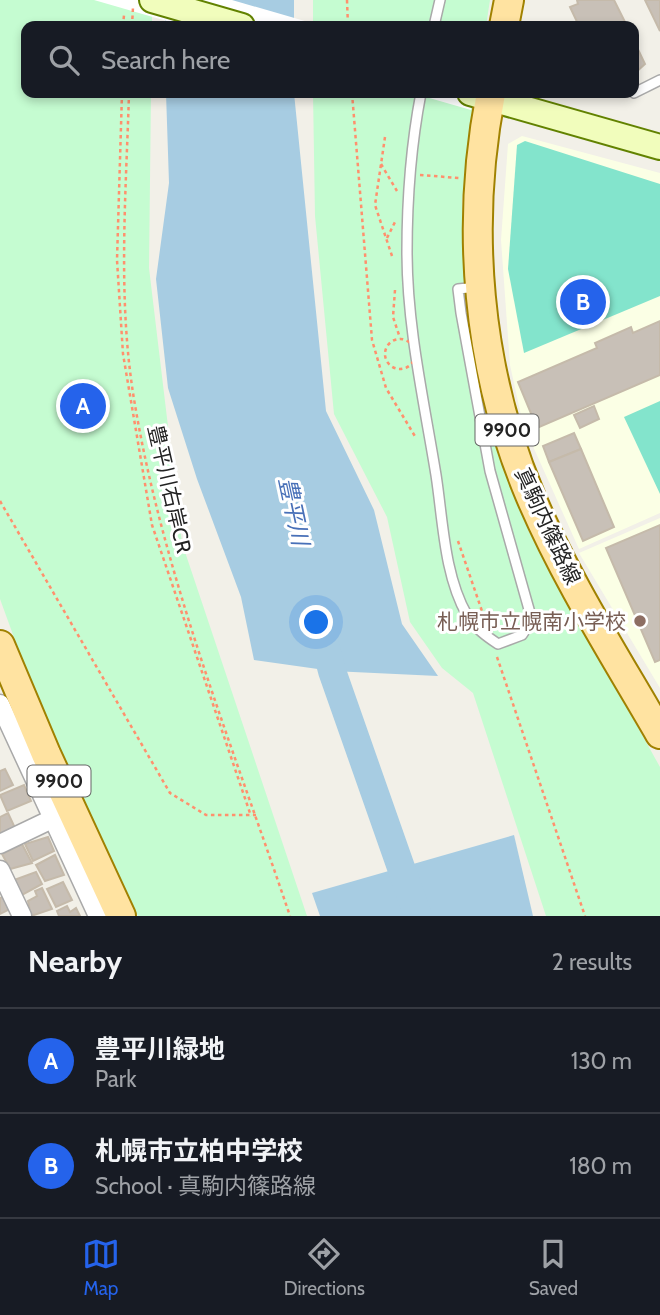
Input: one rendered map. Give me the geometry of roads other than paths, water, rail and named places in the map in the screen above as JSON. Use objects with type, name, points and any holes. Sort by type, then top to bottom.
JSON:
[{"type":"main road","points":[[152,0],[225,21]]},
{"type":"main road","points":[[505,21],[509,0]]},
{"type":"main road","name":"真駒内篠路線","points":[[481,98],[477,200],[480,287],[493,379],[510,442],[555,550],[660,734]]},
{"type":"main road","points":[[495,98],[660,147]]},
{"type":"main road","name":"9900","points":[[0,645],[121,916]]},
{"type":"street","points":[[0,705],[98,916]]},
{"type":"street","points":[[0,844],[52,820]]},
{"type":"street","points":[[0,870],[22,916]]},
{"type":"lane","points":[[436,21],[440,0]]},
{"type":"lane","points":[[639,90],[660,80]]},
{"type":"lane","points":[[420,98],[407,218],[408,282],[415,351],[449,558],[460,598],[468,616],[481,633],[498,644],[528,631],[532,620],[490,471],[461,313],[458,289],[480,287]]},
{"type":"water","points":[[165,0],[294,0],[294,21],[165,21]]},
{"type":"water","points":[[166,98],[295,98],[326,411],[374,510],[402,624],[438,676],[332,671],[254,660],[241,597],[197,479],[168,388],[156,279],[169,183]]},
{"type":"water","points":[[514,835],[533,916],[320,916],[312,893]]},
{"type":"waterway","name":"豊平川","points":[[322,633],[332,671],[418,916]]},
{"type":"place","name":"札幌市立柏中学校","points":[[583,302]]},
{"type":"place","name":"豊平川緑地","points":[[83,406]]},
{"type":"place","name":"札幌市立幌南小学校","points":[[640,621]]}]
